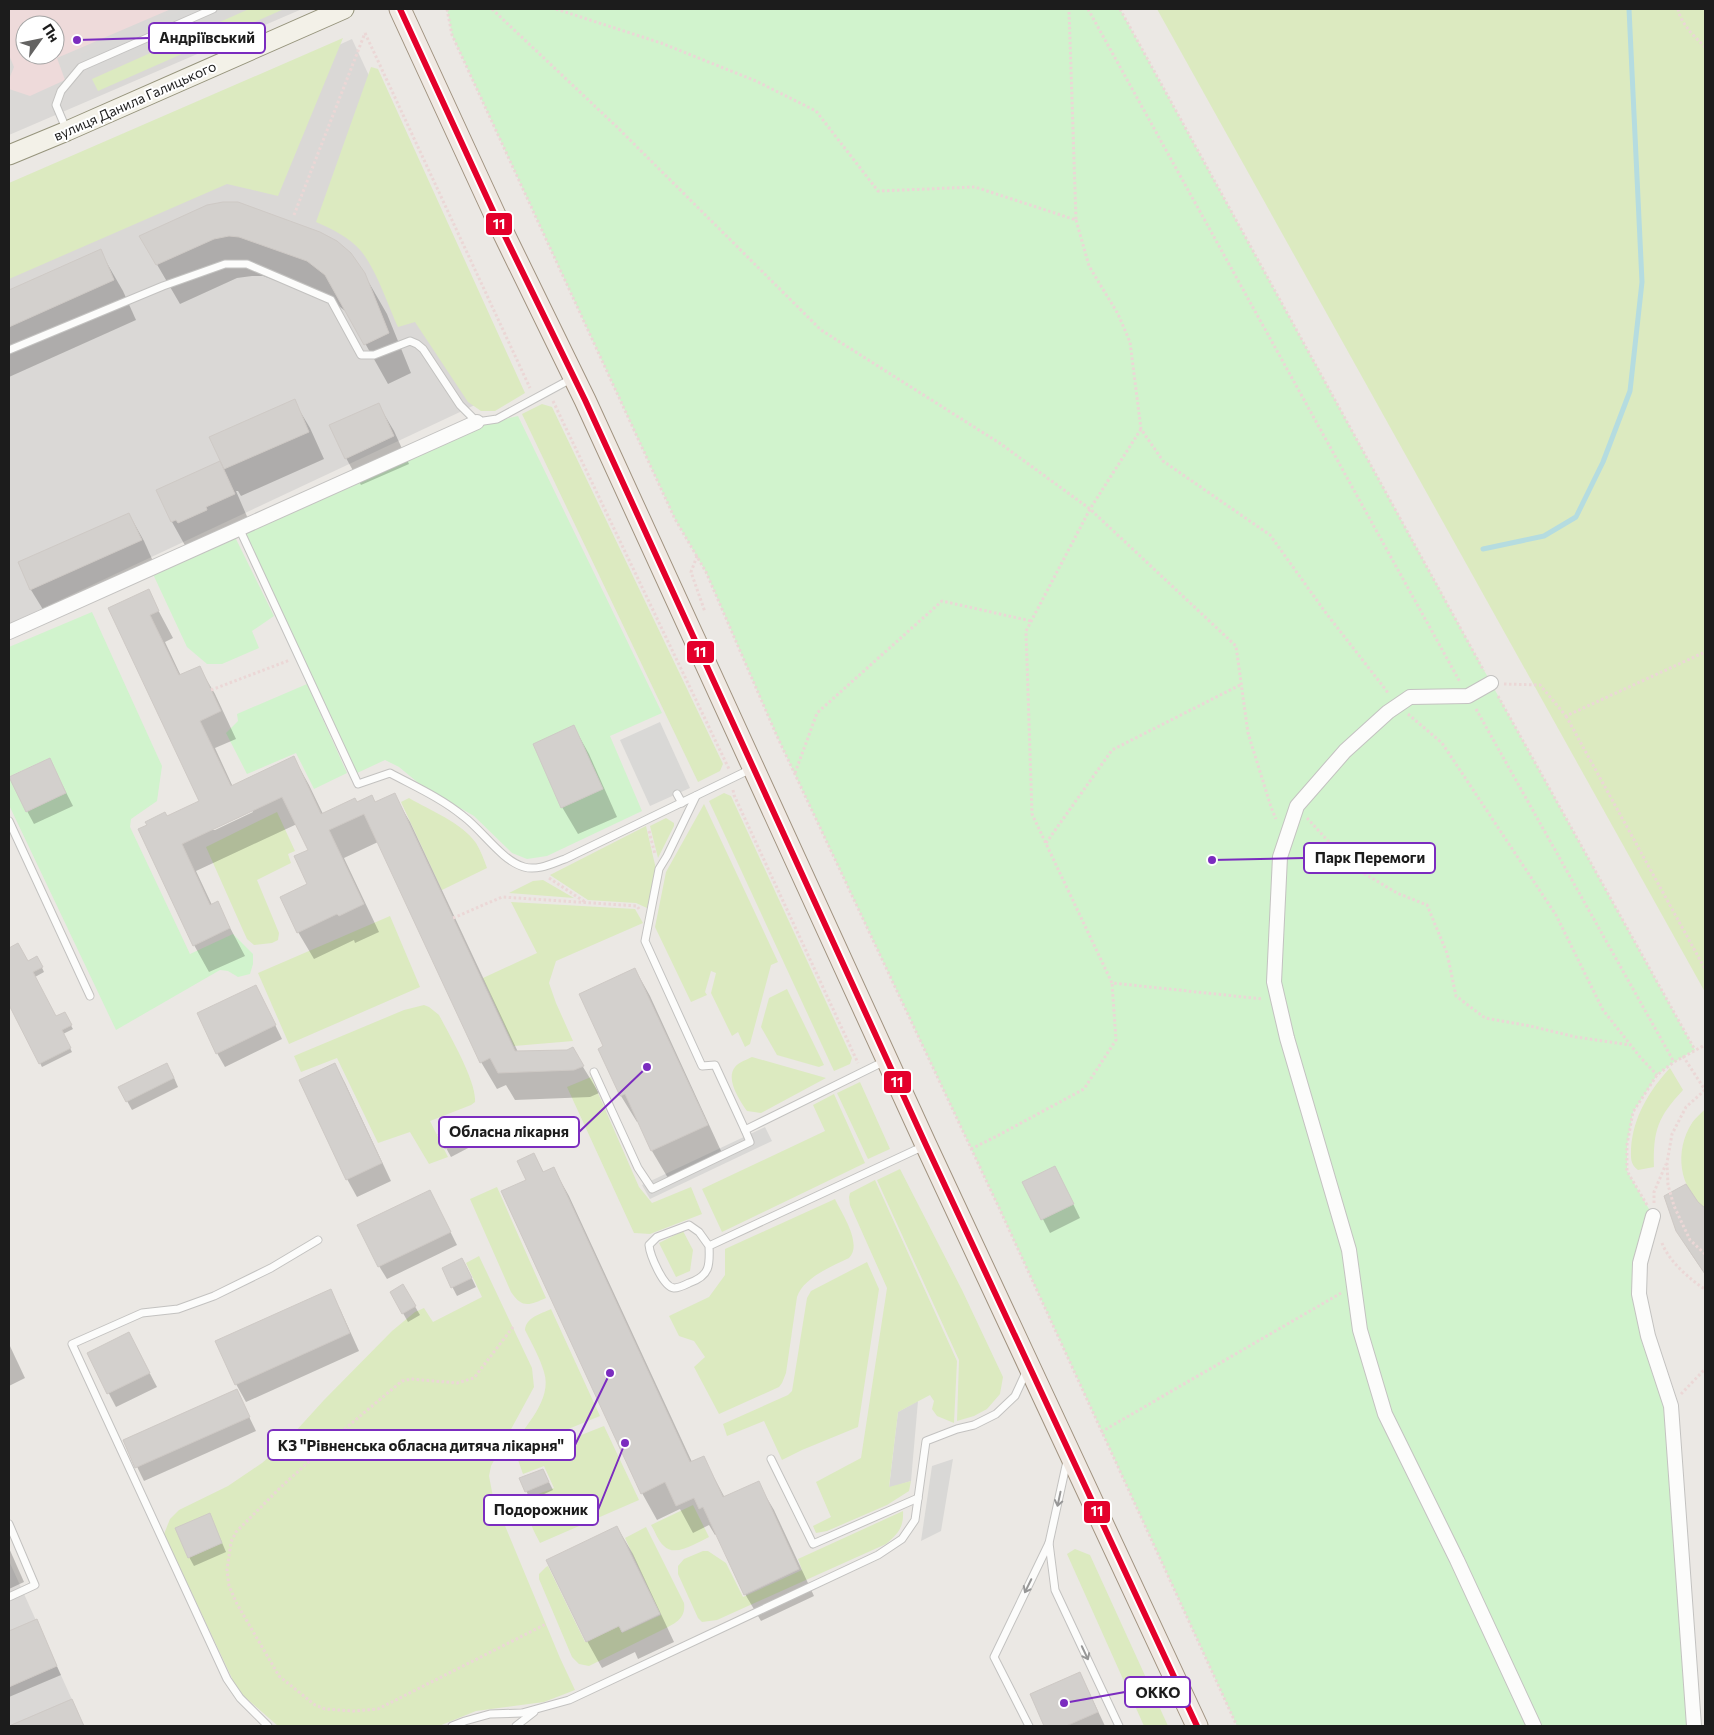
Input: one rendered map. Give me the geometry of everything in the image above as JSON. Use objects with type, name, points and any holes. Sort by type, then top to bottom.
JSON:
[{"type":"main road","name":"вулиця Данила Галицького","points":[[9,155],[344,9]]},
{"type":"main road","points":[[400,9],[496,217],[574,378],[926,1145],[1197,1726]]},
{"type":"street","points":[[9,632],[476,422]]},
{"type":"street","points":[[1491,683],[1468,696],[1410,697],[1398,705],[1345,751],[1297,806],[1280,857],[1274,982],[1287,1038],[1349,1250],[1360,1330],[1385,1414],[1458,1560],[1534,1726]]},
{"type":"street","points":[[1653,1216],[1640,1263],[1639,1294],[1648,1336],[1671,1406],[1694,1726]]},
{"type":"lane","points":[[67,131],[56,106],[61,91],[81,67],[213,9]]},
{"type":"lane","points":[[9,350],[165,285],[225,264],[247,264],[331,300],[361,355],[374,355],[410,342],[417,344],[423,349],[460,405],[476,422],[497,419],[574,378]]},
{"type":"lane","points":[[239,528],[358,784],[390,773],[436,798],[462,815],[513,863],[526,868],[534,868],[543,867],[565,859],[754,768]]},
{"type":"lane","points":[[678,794],[682,803]]},
{"type":"lane","points":[[594,1072],[638,1168],[652,1188],[750,1142],[715,1065],[702,1066],[645,941],[659,869],[696,796]]},
{"type":"lane","points":[[9,820],[90,996]]},
{"type":"lane","points":[[745,1130],[888,1060]]},
{"type":"lane","points":[[709,1246],[926,1145]]},
{"type":"lane","points":[[689,1225],[699,1232],[709,1246],[710,1262],[707,1271],[696,1281],[675,1288],[669,1286],[665,1281],[651,1257],[649,1246],[657,1237],[689,1225]]},
{"type":"lane","points":[[268,1726],[240,1698],[227,1678],[72,1344],[142,1312],[178,1309],[214,1296],[271,1268],[318,1240]]},
{"type":"lane","points":[[452,1726],[490,1714],[522,1713],[569,1700],[878,1555],[902,1539],[915,1520],[926,1441],[957,1429],[974,1425],[996,1414],[1015,1396],[1029,1365]]},
{"type":"lane","points":[[1029,1726],[994,1657],[1049,1542],[1069,1451]]},
{"type":"lane","points":[[771,1459],[813,1544],[918,1498]]},
{"type":"lane","points":[[9,1524],[35,1585],[9,1597]]},
{"type":"lane","points":[[1049,1542],[1055,1590],[1119,1726]]},
{"type":"lane","points":[[516,1726],[537,1710]]},
{"type":"path","points":[[447,9],[452,35],[456,44],[675,519],[706,572],[795,774],[971,1149],[1237,1726]]},
{"type":"path","points":[[492,9],[616,127],[821,330],[1001,444],[1090,509],[1236,646],[1248,733],[1271,807],[1286,840]]},
{"type":"path","points":[[556,9],[662,43],[756,81],[816,111],[878,190],[975,187],[1076,220]]},
{"type":"path","points":[[1069,9],[1076,220],[1089,266],[1118,314],[1130,342],[1141,429],[1163,460],[1270,535],[1326,613],[1398,705],[1442,743],[1483,802],[1556,915],[1603,1010],[1657,1074]]},
{"type":"path","points":[[1088,9],[1468,696],[1674,1062]]},
{"type":"path","points":[[1120,9],[1695,1050]]},
{"type":"path","points":[[1678,9],[1684,23],[1705,47]]},
{"type":"path","points":[[294,215],[365,32],[535,398],[554,401],[725,759],[730,770],[734,795],[862,1073]]},
{"type":"path","points":[[971,1149],[1084,1090],[1116,1040],[1112,983],[1032,814],[1026,631],[1090,509],[1141,429]]},
{"type":"path","points":[[795,774],[817,712],[942,600],[1031,621]]},
{"type":"path","points":[[1566,716],[1705,652]]},
{"type":"path","points":[[211,690],[298,656]]},
{"type":"path","points":[[1491,683],[1540,685],[1566,716],[1705,968]]},
{"type":"path","points":[[1046,843],[1112,750],[1242,684]]},
{"type":"path","points":[[1297,806],[1350,865],[1397,893],[1428,905],[1448,953],[1456,996],[1485,1018],[1530,1026],[1576,1038],[1630,1044]]},
{"type":"path","points":[[646,820],[659,869]]},
{"type":"path","points":[[534,868],[586,903]]},
{"type":"path","points":[[453,918],[502,897],[637,906],[650,923]]},
{"type":"path","points":[[1112,983],[1278,1001]]},
{"type":"path","points":[[1705,1045],[1683,1056],[1657,1074],[1633,1112],[1627,1145],[1627,1171],[1653,1216],[1665,1251],[1694,1282],[1705,1289]]},
{"type":"path","points":[[1683,1056],[1705,1090],[1686,1107],[1672,1134],[1667,1163],[1668,1185],[1674,1206],[1690,1240],[1705,1254]]},
{"type":"path","points":[[1653,1216],[1654,1192],[1667,1163]]},
{"type":"path","points":[[1101,1432],[1354,1285]]},
{"type":"path","points":[[514,1327],[474,1378],[457,1383],[402,1381],[347,1426],[236,1532],[231,1542],[228,1577],[234,1600],[279,1676],[315,1705],[324,1709],[353,1712],[378,1709],[546,1624]]},
{"type":"path","points":[[1671,1406],[1705,1368]]},
{"type":"shaded area","points":[[9,9],[302,9],[9,135]]},
{"type":"shaded area","points":[[9,9],[171,9],[65,55],[65,15],[15,15],[15,65],[60,65],[65,80],[30,96],[9,89],[9,79],[14,67],[9,55]]},
{"type":"shaded area","points":[[185,9],[241,9],[90,76],[81,54]]},
{"type":"shaded area","points":[[352,39],[513,387],[9,624],[9,195]]},
{"type":"shaded area","points":[[660,722],[690,788],[650,806],[620,740]]},
{"type":"shaded area","points":[[765,1127],[772,1141],[650,1199],[642,1185]]},
{"type":"shaded area","points":[[918,1401],[911,1481],[889,1488],[898,1412]]},
{"type":"shaded area","points":[[953,1459],[941,1531],[921,1541],[932,1466]]},
{"type":"shaded area","points":[[9,1561],[84,1726],[9,1726]]},
{"type":"green space","points":[[249,9],[284,9],[98,91],[92,79]]},
{"type":"green space","points":[[447,9],[1120,9],[1695,1050],[1674,1062],[1657,1075],[1633,1112],[1627,1145],[1627,1171],[1653,1216],[1639,1294],[1671,1406],[1694,1726],[1237,1726],[1001,1212],[776,734],[706,572],[675,519],[452,35]]},
{"type":"green space","points":[[1157,9],[1705,9],[1705,992]]},
{"type":"green space","points":[[343,38],[278,196],[227,184],[9,279],[9,183]]},
{"type":"green space","points":[[371,67],[378,69],[525,393],[495,411],[481,411],[468,402],[415,322],[398,327],[377,277],[361,251],[346,238],[316,222]]},
{"type":"green space","points":[[542,404],[552,407],[723,764],[720,771],[698,782],[522,414]]},
{"type":"green space","points":[[518,416],[662,713],[610,736],[642,811],[547,856],[527,859],[512,853],[474,816],[422,786],[399,767],[385,760],[355,774],[244,532],[479,425]]},
{"type":"green space","points":[[235,537],[274,616],[252,631],[259,648],[222,664],[207,664],[187,647],[152,572]]},
{"type":"green space","points":[[92,612],[162,766],[157,801],[131,819],[130,827],[190,954],[233,934],[253,954],[250,974],[238,977],[228,971],[220,970],[116,1030],[9,805],[9,647]],"holes":[[[50,758],[66,793],[26,812],[10,776]]]},
{"type":"green space","points":[[307,684],[347,773],[314,789],[296,753],[247,774],[226,733],[238,721],[237,714]]},
{"type":"green space","points":[[724,793],[731,796],[852,1058],[850,1064],[834,1071],[709,801]]},
{"type":"green space","points":[[409,798],[454,823],[470,836],[478,846],[487,868],[442,890],[401,802]]},
{"type":"green space","points":[[704,804],[778,962],[771,965],[750,1044],[745,1047],[738,1032],[732,1036],[711,993],[716,973],[711,971],[705,992],[707,995],[691,1002],[655,927],[666,872]]},
{"type":"green space","points":[[277,812],[295,851],[288,854],[291,863],[257,880],[279,933],[278,940],[272,943],[254,945],[247,939],[206,847]]},
{"type":"green space","points":[[666,818],[674,823],[674,826],[658,858],[650,826]]},
{"type":"green space","points":[[646,826],[656,869],[647,908],[636,903],[588,900],[550,875]]},
{"type":"green space","points":[[543,880],[574,898],[509,893],[533,881]]},
{"type":"green space","points":[[511,902],[635,909],[643,923],[556,961],[549,983],[573,1041],[514,1046],[483,978],[537,953]]},
{"type":"green space","points":[[390,916],[420,987],[289,1044],[258,973]]},
{"type":"green space","points":[[787,989],[824,1065],[819,1067],[777,1055],[761,1027],[769,998]]},
{"type":"green space","points":[[424,1005],[439,1015],[462,1058],[472,1083],[475,1102],[430,1121],[448,1157],[429,1164],[410,1132],[378,1143],[337,1058],[301,1072],[294,1056],[404,1010]]},
{"type":"green space","points":[[752,1057],[826,1078],[761,1113],[747,1111],[735,1090],[732,1072],[737,1065]]},
{"type":"green space","points":[[1670,1068],[1683,1090],[1668,1108],[1659,1125],[1656,1133],[1654,1167],[1638,1170],[1632,1163],[1631,1158],[1632,1137],[1635,1126],[1649,1095]]},
{"type":"green space","points":[[591,1077],[639,1187],[652,1203],[691,1187],[702,1214],[650,1234],[634,1233],[567,1087]]},
{"type":"green space","points":[[860,1082],[890,1149],[868,1159],[837,1093]]},
{"type":"green space","points":[[834,1094],[865,1163],[722,1232],[702,1189],[825,1131],[813,1105]]},
{"type":"green space","points":[[1705,1109],[1705,1208],[1689,1190],[1682,1168],[1681,1157],[1686,1134],[1693,1121]]},
{"type":"green space","points":[[900,1169],[962,1290],[1003,1377],[1000,1394],[987,1409],[974,1416],[957,1421],[959,1360],[877,1180]]},
{"type":"green space","points":[[875,1180],[957,1361],[954,1423],[937,1416],[932,1409],[934,1401],[930,1395],[898,1412],[889,1487],[911,1481],[909,1491],[887,1505],[827,1531],[816,1533],[813,1526],[831,1517],[816,1482],[861,1458],[887,1288],[850,1205],[849,1197],[850,1193]]},
{"type":"green space","points":[[497,1187],[546,1298],[531,1304],[519,1301],[511,1292],[470,1199]]},
{"type":"green space","points":[[835,1199],[853,1237],[853,1252],[849,1258],[812,1278],[800,1290],[797,1297],[786,1373],[779,1387],[719,1414],[694,1367],[705,1357],[694,1341],[679,1336],[669,1316],[709,1297],[725,1275],[725,1249]]},
{"type":"green space","points":[[683,1231],[693,1250],[690,1271],[676,1277],[659,1243]]},
{"type":"green space","points":[[479,1256],[532,1368],[534,1387],[491,1466],[489,1476],[493,1497],[575,1690],[544,1702],[476,1711],[439,1726],[278,1726],[238,1691],[164,1534],[170,1519],[179,1510],[228,1486],[262,1463],[284,1444],[392,1331],[415,1312],[424,1308],[433,1322],[482,1297],[466,1263]]},
{"type":"green space","points":[[867,1262],[879,1289],[858,1427],[782,1460],[764,1421],[727,1436],[723,1424],[788,1395],[792,1391],[807,1298],[811,1291]]},
{"type":"green space","points":[[551,1309],[600,1416],[510,1453],[511,1448],[536,1413],[541,1403],[546,1382],[538,1356],[525,1330],[526,1326],[535,1316]]},
{"type":"green space","points":[[604,1426],[639,1500],[540,1543],[528,1514],[529,1503],[534,1496],[554,1488],[544,1466],[523,1474],[518,1460]]},
{"type":"green space","points":[[693,1505],[709,1537],[680,1550],[669,1549],[664,1546],[651,1525]]},
{"type":"green space","points":[[903,1511],[899,1530],[886,1544],[717,1620],[702,1622],[698,1618],[678,1574],[678,1566],[684,1559],[703,1551],[708,1551],[726,1563],[743,1597],[802,1570],[798,1559]]},
{"type":"green space","points":[[646,1527],[684,1603],[684,1612],[678,1621],[672,1625],[589,1666],[579,1664],[572,1657],[539,1579],[539,1574],[548,1566],[585,1642],[619,1626],[622,1633],[661,1615],[625,1538]]},
{"type":"green space","points":[[1075,1549],[1090,1555],[1168,1726],[1144,1726],[1067,1554]]},
{"type":"building","points":[[238,202],[320,232],[337,241],[351,253],[365,273],[389,333],[364,345],[325,275],[307,261],[239,237],[229,236],[214,239],[156,265],[139,236],[207,205]]},
{"type":"building","points":[[101,249],[114,280],[9,327],[9,290]]},
{"type":"building","points":[[295,399],[309,432],[224,469],[209,437]]},
{"type":"building","points":[[379,403],[394,436],[345,459],[329,425]]},
{"type":"building","points":[[220,461],[235,494],[206,507],[207,510],[178,523],[176,520],[171,522],[156,490]]},
{"type":"building","points":[[129,513],[142,540],[30,590],[18,562]]},
{"type":"building","points":[[149,589],[159,611],[150,615],[179,675],[200,666],[221,711],[200,721],[231,786],[294,756],[321,814],[355,798],[357,802],[372,795],[375,802],[395,793],[515,1051],[567,1050],[573,1047],[584,1066],[574,1070],[498,1073],[490,1058],[480,1063],[364,814],[329,830],[364,904],[339,916],[337,914],[297,933],[280,897],[307,884],[294,856],[308,850],[282,797],[182,844],[210,905],[218,901],[230,928],[193,946],[138,829],[147,825],[145,822],[165,812],[167,816],[199,801],[108,608]]},
{"type":"building","points":[[574,725],[603,789],[561,808],[533,744]]},
{"type":"building","points":[[50,758],[66,793],[26,812],[9,777]]},
{"type":"building","points":[[18,943],[28,961],[37,956],[43,967],[33,972],[56,1016],[65,1012],[72,1025],[62,1030],[71,1048],[39,1064],[9,1005],[9,948]]},
{"type":"building","points":[[635,968],[708,1125],[651,1151],[625,1094],[620,1096],[598,1049],[603,1046],[579,994]]},
{"type":"building","points":[[256,985],[276,1025],[216,1054],[197,1013]]},
{"type":"building","points":[[167,1063],[174,1078],[126,1102],[118,1087]]},
{"type":"building","points":[[335,1063],[382,1163],[346,1180],[299,1080]]},
{"type":"building","points":[[461,1122],[469,1137],[445,1149],[438,1134]]},
{"type":"building","points":[[534,1153],[543,1172],[554,1167],[690,1462],[704,1456],[723,1497],[759,1481],[799,1569],[744,1595],[703,1507],[699,1509],[694,1498],[676,1506],[665,1482],[641,1494],[501,1191],[526,1180],[517,1161]]},
{"type":"building","points":[[1055,1166],[1074,1204],[1041,1220],[1022,1182]]},
{"type":"building","points":[[1686,1184],[1698,1202],[1705,1208],[1705,1274],[1676,1231],[1664,1196]]},
{"type":"building","points":[[430,1190],[451,1232],[378,1267],[357,1225]]},
{"type":"building","points":[[462,1258],[472,1278],[451,1288],[442,1268]]},
{"type":"building","points":[[403,1284],[416,1306],[402,1314],[390,1292]]},
{"type":"building","points":[[331,1289],[350,1333],[235,1385],[215,1341]]},
{"type":"building","points":[[129,1332],[150,1373],[107,1394],[87,1353]]},
{"type":"building","points":[[237,1389],[250,1417],[135,1468],[123,1440]]},
{"type":"building","points":[[543,1469],[549,1482],[525,1492],[519,1478]]},
{"type":"building","points":[[210,1513],[222,1543],[188,1558],[175,1528]]},
{"type":"building","points":[[617,1526],[660,1614],[622,1632],[619,1626],[586,1642],[546,1560]]},
{"type":"building","points":[[37,1619],[57,1666],[9,1687],[9,1631]]},
{"type":"building","points":[[1080,1672],[1098,1712],[1066,1726],[1044,1726],[1030,1694]]},
{"type":"building","points":[[72,1699],[84,1726],[9,1726]]},
{"type":"waterway","points":[[1483,549],[1544,536],[1576,517],[1603,462],[1630,391],[1642,282],[1629,9]]},
{"type":"transit line","name":"11","points":[[400,9],[500,226],[585,400],[926,1145],[1197,1726]]},
{"type":"place","name":"Андріївський","points":[[77,40]]},
{"type":"place","name":"Парк Перемоги","points":[[1212,860]]},
{"type":"place","name":"Обласна лікарня","points":[[647,1067]]},
{"type":"place","name":"КЗ \"Рівненська обласна дитяча лікарня\"","points":[[610,1373]]},
{"type":"place","name":"Подорожник","points":[[625,1443]]},
{"type":"place","name":"ОККО","points":[[1064,1703]]}]
